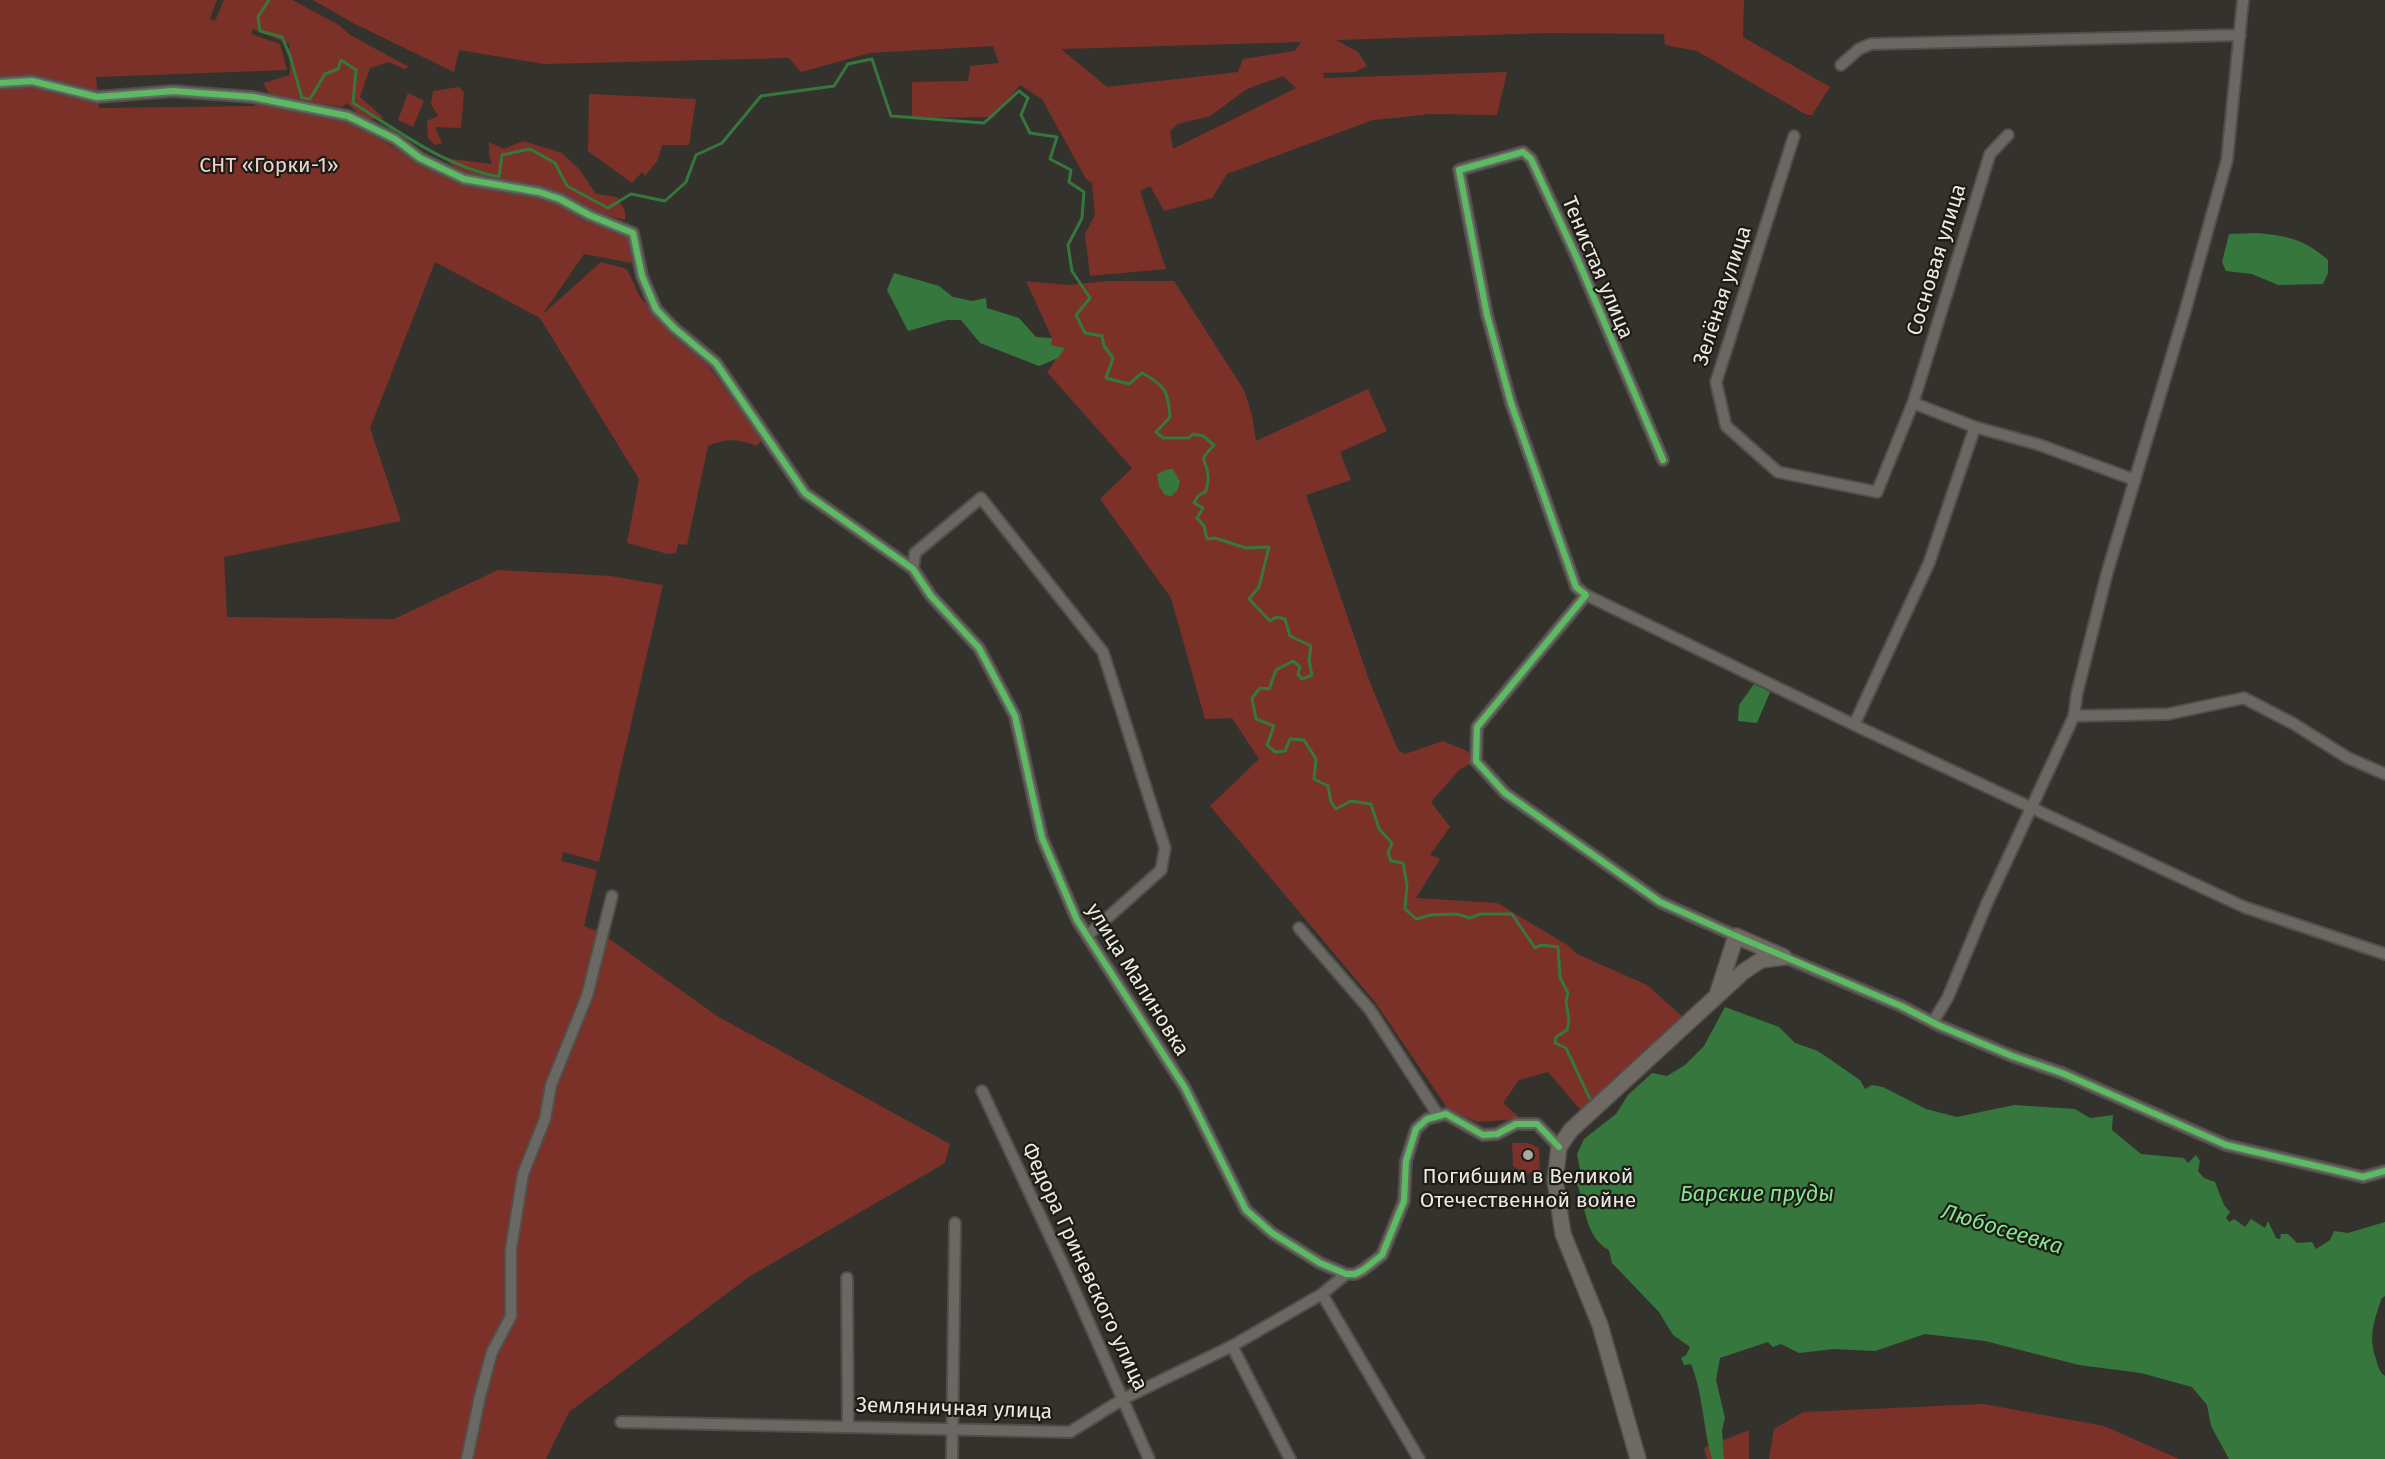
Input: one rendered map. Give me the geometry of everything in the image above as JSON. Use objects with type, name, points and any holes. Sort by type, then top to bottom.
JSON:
[{"type":"street","points":[[1933,1022],[1948,997],[1987,903],[2074,716],[2077,693],[2107,573],[2186,308],[2227,160],[2243,0]]},
{"type":"street","points":[[1841,65],[1859,49],[1871,44],[2240,35]]},
{"type":"street","name":"улица Малиновка","points":[[0,83],[32,81],[97,97],[173,91],[253,97],[348,116],[395,139],[420,158],[464,179],[539,192],[633,232],[642,276],[656,309],[674,328],[716,363],[805,493],[913,569],[932,596],[979,648],[1015,716],[1042,838],[1077,920],[1185,1089],[1246,1210],[1272,1233],[1320,1263],[1346,1274]]},
{"type":"street","name":"Сосновая улица","points":[[1913,402],[1990,154],[2008,135]]},
{"type":"street","name":"Зелёная улица","points":[[1794,136],[1716,382],[1726,426],[1778,472],[1877,492],[1913,402]]},
{"type":"street","name":"Тенистая улица","points":[[1586,596],[1576,587],[1511,403],[1487,315],[1459,170],[1523,152],[1531,159],[1577,258],[1663,460]]},
{"type":"street","points":[[1913,402],[1976,427],[2040,445],[2135,480]]},
{"type":"street","points":[[1854,725],[1929,563],[1976,427]]},
{"type":"street","points":[[913,569],[915,553],[981,498],[1103,652],[1165,848],[1161,870],[1087,936]]},
{"type":"street","points":[[2385,954],[2244,907],[1854,725],[1586,596],[1477,727],[1476,761],[1505,794],[1660,902],[1736,936],[1760,953],[1784,957],[2012,1056],[2062,1073],[2226,1145],[2363,1177],[2385,1171]]},
{"type":"street","points":[[2074,716],[2168,714],[2244,698],[2294,724],[2348,758],[2385,774]]},
{"type":"street","points":[[467,1459],[492,1352],[510,1316],[511,1249],[523,1174],[544,1119],[550,1085],[587,996],[612,896]]},
{"type":"street","points":[[1299,928],[1370,1010],[1438,1115],[1446,1114],[1483,1135],[1497,1134],[1516,1124],[1537,1124],[1559,1147]]},
{"type":"street","points":[[1718,992],[1736,936]]},
{"type":"street","points":[[1638,1459],[1600,1325],[1563,1234],[1555,1180],[1559,1147],[1571,1130],[1760,953]]},
{"type":"street","name":"Федора Гриневского улица","points":[[982,1091],[1067,1273],[1149,1459]]},
{"type":"street","name":"Земляничная улица","points":[[621,1422],[1070,1432],[1123,1399],[1232,1346],[1322,1294],[1346,1274],[1355,1274],[1363,1270],[1382,1255],[1404,1201],[1406,1161],[1416,1129],[1427,1119],[1438,1115]]},
{"type":"street","points":[[952,1459],[955,1222]]},
{"type":"street","points":[[847,1278],[848,1426]]},
{"type":"street","points":[[1322,1294],[1419,1459]]},
{"type":"street","points":[[1232,1346],[1290,1459]]},
{"type":"green space","name":"СНТ «Горки-1»","points":[[0,0],[217,0],[210,19],[215,21],[224,0],[292,0],[339,25],[350,35],[409,67],[404,69],[389,62],[370,68],[360,97],[384,118],[365,120],[347,103],[342,107],[270,95],[263,83],[290,75],[289,44],[253,29],[251,34],[280,44],[287,70],[96,77],[99,108],[255,106],[256,102],[351,123],[407,155],[417,164],[459,184],[554,200],[581,219],[628,236],[632,263],[584,254],[542,315],[601,262],[627,269],[640,297],[672,336],[707,364],[762,440],[757,446],[732,440],[708,446],[687,545],[678,544],[676,553],[668,554],[627,543],[639,479],[540,318],[435,262],[370,428],[401,521],[224,557],[227,617],[394,619],[498,570],[611,576],[663,585],[599,862],[563,852],[561,861],[597,870],[584,926],[601,933],[717,1016],[950,1144],[945,1163],[750,1276],[569,1412],[546,1459],[0,1459]]},
{"type":"green space","points":[[313,0],[1744,0],[1743,37],[1830,87],[1812,115],[1807,115],[1697,51],[1665,45],[1664,34],[1547,33],[1336,40],[1358,52],[1367,66],[1355,72],[1323,73],[1324,78],[1507,72],[1497,115],[1431,114],[1373,120],[1227,174],[1212,198],[1164,211],[1150,186],[1140,191],[1166,269],[1090,276],[1085,234],[1095,215],[1092,183],[1086,179],[1042,99],[1020,85],[994,117],[912,118],[912,82],[968,81],[970,66],[999,63],[993,46],[870,53],[801,72],[789,58],[544,64],[459,50],[454,72],[355,24]],"holes":[[[1301,42],[1295,51],[1243,59],[1238,72],[1107,87],[1061,49]],[[1283,76],[1296,88],[1173,149],[1170,131],[1178,124],[1210,116],[1247,89]]]},
{"type":"green space","points":[[459,87],[464,93],[461,128],[435,127],[442,143],[435,145],[428,138],[427,121],[438,116],[431,104],[433,91]]},
{"type":"green space","points":[[408,93],[424,101],[413,127],[398,120]]},
{"type":"green space","points":[[589,94],[696,99],[689,145],[662,145],[658,160],[645,176],[642,172],[632,183],[588,151]]},
{"type":"green space","points":[[523,141],[562,153],[579,169],[596,194],[617,197],[625,211],[625,220],[603,214],[551,192],[462,174],[444,158],[492,164],[489,142],[504,149]]},
{"type":"green space","points":[[1026,281],[1068,285],[1108,281],[1174,281],[1244,390],[1252,415],[1256,441],[1368,389],[1387,431],[1340,452],[1351,480],[1306,495],[1369,680],[1398,750],[1405,754],[1443,741],[1467,751],[1476,761],[1460,769],[1431,802],[1450,827],[1430,855],[1440,859],[1416,898],[1497,903],[1569,946],[1577,954],[1647,985],[1685,1019],[1583,1113],[1548,1072],[1519,1080],[1503,1103],[1521,1119],[1477,1122],[1448,1109],[1375,1002],[1210,806],[1259,759],[1232,718],[1205,719],[1171,598],[1100,499],[1132,468],[1047,372],[1064,348],[1051,345],[1052,338]]},
{"type":"green space","points":[[1512,1143],[1528,1143],[1539,1148],[1540,1170],[1526,1174],[1513,1166]]},
{"type":"green space","points":[[1983,1404],[2104,1426],[2179,1459],[1769,1459],[1774,1429],[1803,1412]]},
{"type":"green space","points":[[1749,1430],[1749,1459],[1707,1459],[1704,1448]]},
{"type":"water","points":[[2256,233],[2295,240],[2319,253],[2328,260],[2328,273],[2323,284],[2278,285],[2252,274],[2226,271],[2222,262],[2229,234]]},
{"type":"water","points":[[894,273],[939,286],[953,297],[972,301],[986,298],[987,308],[1019,318],[1036,337],[1052,338],[1051,345],[1065,348],[1058,358],[1039,366],[980,343],[961,320],[947,320],[908,331],[887,290]]},
{"type":"water","points":[[1173,469],[1180,482],[1177,491],[1171,496],[1165,495],[1159,486],[1157,474]]},
{"type":"water","points":[[1754,684],[1770,692],[1757,723],[1738,721],[1739,705]]},
{"type":"water","name":"Барские пруды","points":[[1725,1007],[1779,1027],[1795,1043],[1818,1051],[1860,1080],[1865,1089],[1872,1085],[1883,1087],[1926,1109],[1957,1117],[2014,1105],[2075,1109],[2090,1118],[2113,1115],[2112,1130],[2141,1154],[2184,1158],[2188,1163],[2196,1155],[2200,1161],[2198,1171],[2204,1178],[2215,1182],[2224,1205],[2230,1212],[2226,1218],[2229,1222],[2234,1219],[2245,1227],[2251,1219],[2265,1228],[2268,1221],[2276,1238],[2280,1239],[2281,1234],[2288,1234],[2297,1243],[2312,1242],[2316,1249],[2330,1240],[2334,1231],[2348,1233],[2385,1222],[2385,1296],[2382,1298],[2373,1328],[2372,1343],[2378,1366],[2385,1376],[2385,1459],[2229,1459],[2211,1426],[2207,1405],[2192,1387],[2141,1373],[2079,1365],[1985,1341],[1925,1334],[1875,1351],[1834,1349],[1799,1353],[1781,1344],[1773,1347],[1768,1342],[1720,1358],[1716,1380],[1725,1418],[1722,1430],[1724,1459],[1712,1459],[1695,1375],[1691,1364],[1684,1365],[1681,1358],[1686,1355],[1690,1347],[1673,1335],[1659,1312],[1612,1263],[1609,1250],[1595,1238],[1587,1221],[1577,1184],[1581,1175],[1577,1154],[1584,1139],[1616,1114],[1628,1095],[1652,1073],[1667,1076],[1685,1065],[1704,1046]]},
{"type":"waterway","name":"Любосеевка","points":[[269,0],[258,17],[260,31],[282,37],[302,98],[310,99],[325,74],[338,69],[341,60],[356,70],[353,103],[423,147],[460,165],[499,177],[502,155],[530,149],[555,163],[567,186],[608,208],[631,194],[665,201],[686,182],[696,155],[722,143],[761,96],[834,86],[848,64],[872,59],[891,116],[984,123],[1019,91],[1028,98],[1021,115],[1030,133],[1057,137],[1050,159],[1071,170],[1069,182],[1084,192],[1082,218],[1068,245],[1072,271],[1090,298],[1076,315],[1085,333],[1102,336],[1104,346],[1113,358],[1106,378],[1129,384],[1142,373],[1161,386],[1167,395],[1170,417],[1156,432],[1163,438],[1189,438],[1193,434],[1203,436],[1214,445],[1204,458],[1208,478],[1206,491],[1198,496],[1194,503],[1203,508],[1197,518],[1204,526],[1207,539],[1215,538],[1246,548],[1269,547],[1259,587],[1249,599],[1270,621],[1276,617],[1285,619],[1290,636],[1311,646],[1309,661],[1312,675],[1302,679],[1298,674],[1300,667],[1293,661],[1276,670],[1269,689],[1260,688],[1252,698],[1256,719],[1274,726],[1267,745],[1275,752],[1285,751],[1290,739],[1304,740],[1316,759],[1314,779],[1328,786],[1331,802],[1336,809],[1351,801],[1371,804],[1379,829],[1392,843],[1388,853],[1391,861],[1403,863],[1407,885],[1405,909],[1416,919],[1431,915],[1457,914],[1470,918],[1480,914],[1512,914],[1535,948],[1541,945],[1558,947],[1560,977],[1568,993],[1566,1001],[1569,1021],[1567,1030],[1556,1037],[1555,1043],[1566,1048],[1590,1099]]},
{"type":"cycle path","points":[[0,83],[32,81],[97,97],[173,91],[253,97],[348,116],[395,139],[420,158],[464,179],[539,192],[560,199],[589,215],[633,233],[642,276],[656,309],[674,328],[716,363],[805,493],[913,569],[931,596],[979,648],[1015,716],[1042,838],[1077,920],[1185,1088],[1246,1210],[1272,1233],[1320,1263],[1346,1274],[1355,1274],[1382,1255],[1404,1201],[1406,1161],[1416,1129],[1427,1119],[1446,1114],[1483,1135],[1497,1134],[1516,1124],[1537,1124],[1559,1147]]},
{"type":"cycle path","points":[[1663,460],[1577,258],[1531,159],[1523,152],[1459,170],[1487,315],[1511,403],[1576,587],[1586,595],[1477,727],[1476,761],[1505,793],[1660,902],[1901,1006],[1940,1026],[2012,1056],[2062,1073],[2226,1145],[2363,1177],[2385,1171]]},
{"type":"place","name":"Погибшим в Великой Отечественной войне","points":[[1528,1155]]}]
